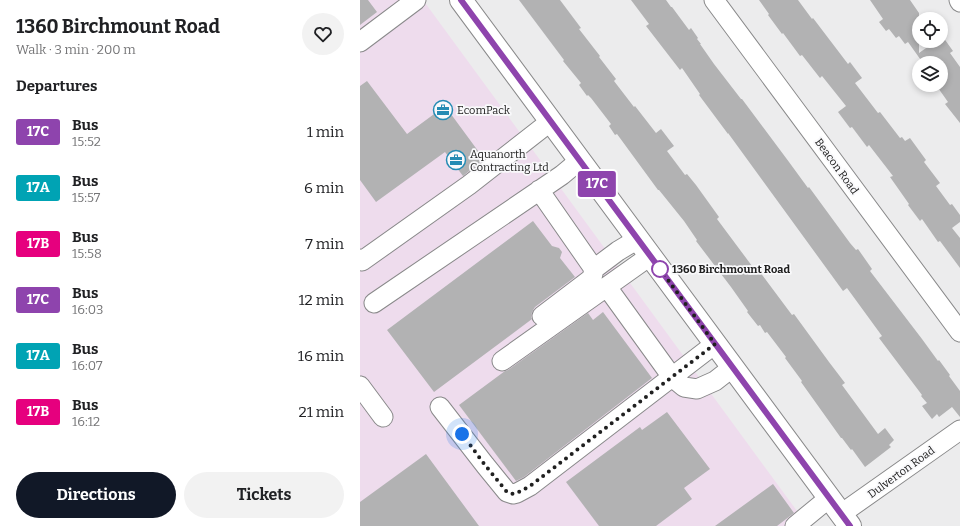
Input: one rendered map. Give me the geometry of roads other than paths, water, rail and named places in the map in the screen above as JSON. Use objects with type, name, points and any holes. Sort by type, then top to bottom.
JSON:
[{"type":"main road","points":[[461,0],[840,513]]},
{"type":"street","points":[[360,42],[416,0]]},
{"type":"street","name":"Beacon Road","points":[[714,0],[960,332]]},
{"type":"street","points":[[360,259],[362,261],[463,189],[551,121]]},
{"type":"street","points":[[374,303],[562,175],[580,160]]},
{"type":"street","points":[[539,190],[594,269]]},
{"type":"street","points":[[542,316],[592,278],[594,269],[618,251],[644,247]]},
{"type":"street","points":[[502,361],[607,287],[644,247]]},
{"type":"street","points":[[607,287],[672,377],[684,387],[697,389],[715,380],[733,367]]},
{"type":"street","points":[[440,407],[507,492],[513,494],[530,486],[715,344]]},
{"type":"street","points":[[363,395],[383,417]]},
{"type":"street","name":"Dulverton Road","points":[[795,526],[840,513],[960,430]]},
{"type":"place","name":"EcomPack","points":[[443,110]]},
{"type":"place","name":"Aquanorth Contracting Ltd","points":[[456,160]]},
{"type":"place","name":"1360 Birchmount Road","points":[[660,269]]}]
